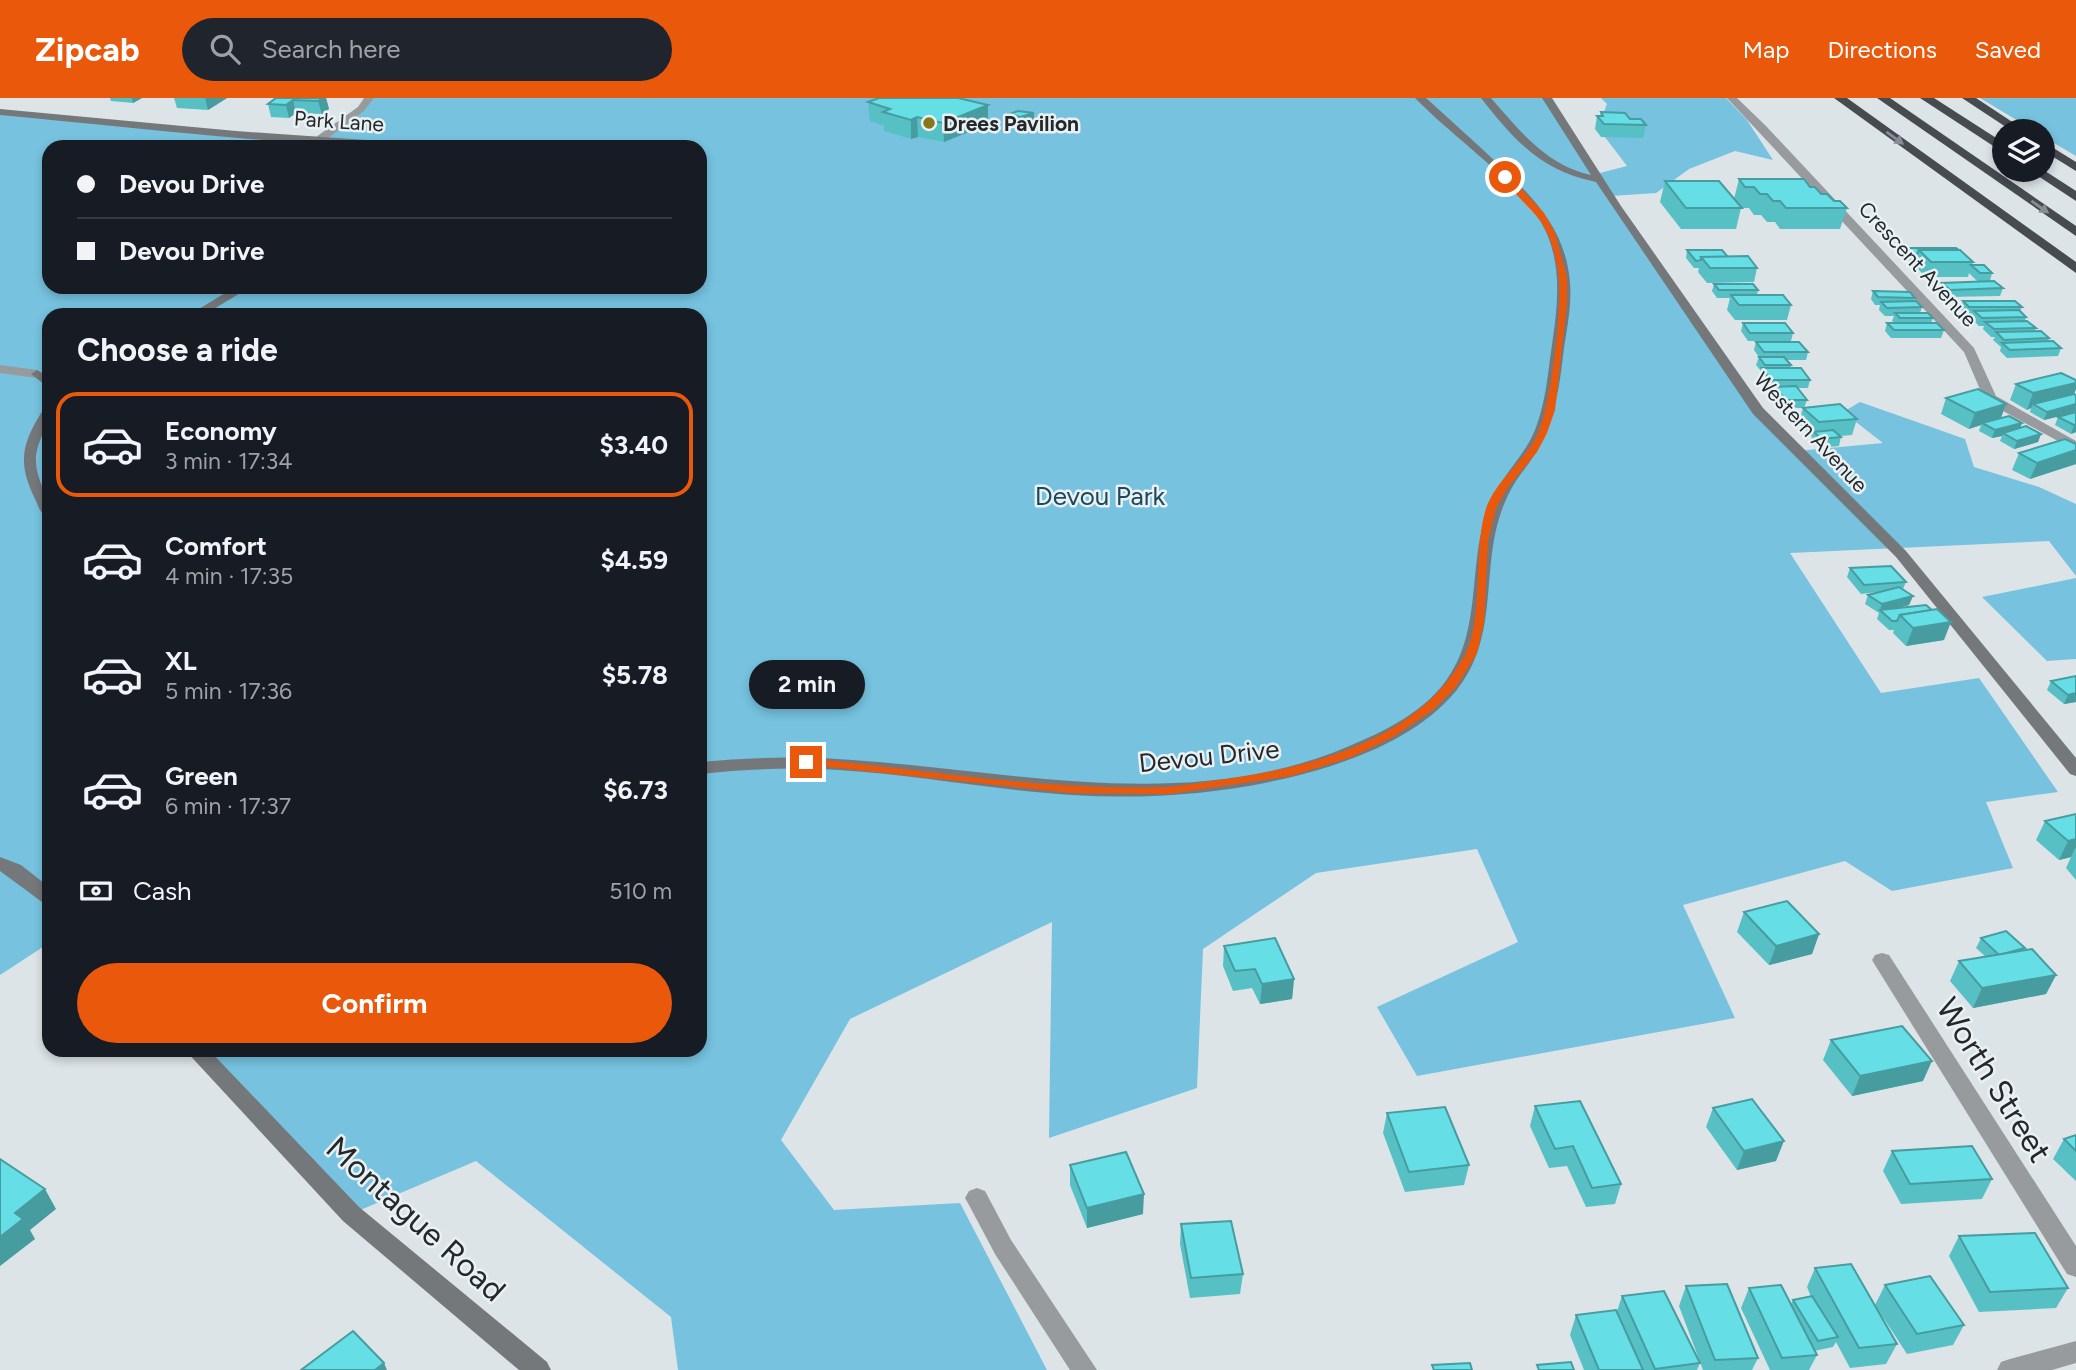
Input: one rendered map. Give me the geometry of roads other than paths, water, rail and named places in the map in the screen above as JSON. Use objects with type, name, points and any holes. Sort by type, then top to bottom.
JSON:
[{"type":"highway","points":[[1840,98],[2076,269]]},
{"type":"highway","points":[[1883,98],[2076,232]]},
{"type":"highway","points":[[1968,98],[2001,119]]},
{"type":"highway","points":[[1928,99],[1992,130]]},
{"type":"highway","points":[[1928,99],[1992,141]]},
{"type":"highway","points":[[2055,153],[2076,167]]},
{"type":"highway","points":[[2055,169],[2076,182]]},
{"type":"highway","points":[[2053,182],[2076,197]]},
{"type":"street","points":[[320,139],[356,114],[369,98]]},
{"type":"street","name":"Devou Drive","points":[[707,767],[740,763],[806,762],[1071,789],[1169,791],[1287,774],[1336,758],[1389,734],[1429,707],[1452,685],[1472,653],[1479,622],[1483,541],[1491,508],[1543,433],[1550,410],[1563,303],[1563,278],[1552,233],[1540,213],[1512,183],[1420,98]]},
{"type":"street","points":[[1486,98],[1547,163],[1584,178],[1600,180]]},
{"type":"street","name":"Western Avenue","points":[[1547,98],[1758,411],[1900,554],[2076,769]]},
{"type":"street","name":"Crescent Avenue","points":[[1731,98],[1763,128],[1970,351],[1990,398],[2076,447]]},
{"type":"street","name":"Park Lane","points":[[0,112],[333,140]]},
{"type":"street","points":[[207,308],[232,294]]},
{"type":"street","points":[[0,369],[42,372]]},
{"type":"street","points":[[42,423],[31,442],[28,458],[29,472],[42,499]]},
{"type":"street","points":[[0,863],[42,892]]},
{"type":"street","name":"Worth Street","points":[[1882,960],[2076,1267]]},
{"type":"street","name":"Montague Road","points":[[203,1057],[351,1214],[538,1370]]},
{"type":"street","points":[[977,1198],[1003,1247],[1084,1370]]},
{"type":"street","points":[[2010,1370],[2076,1352]]},
{"type":"place","name":"Drees Pavilion","points":[[929,123]]},
{"type":"park label","name":"Devou Park","points":[[1100,496]]}]
